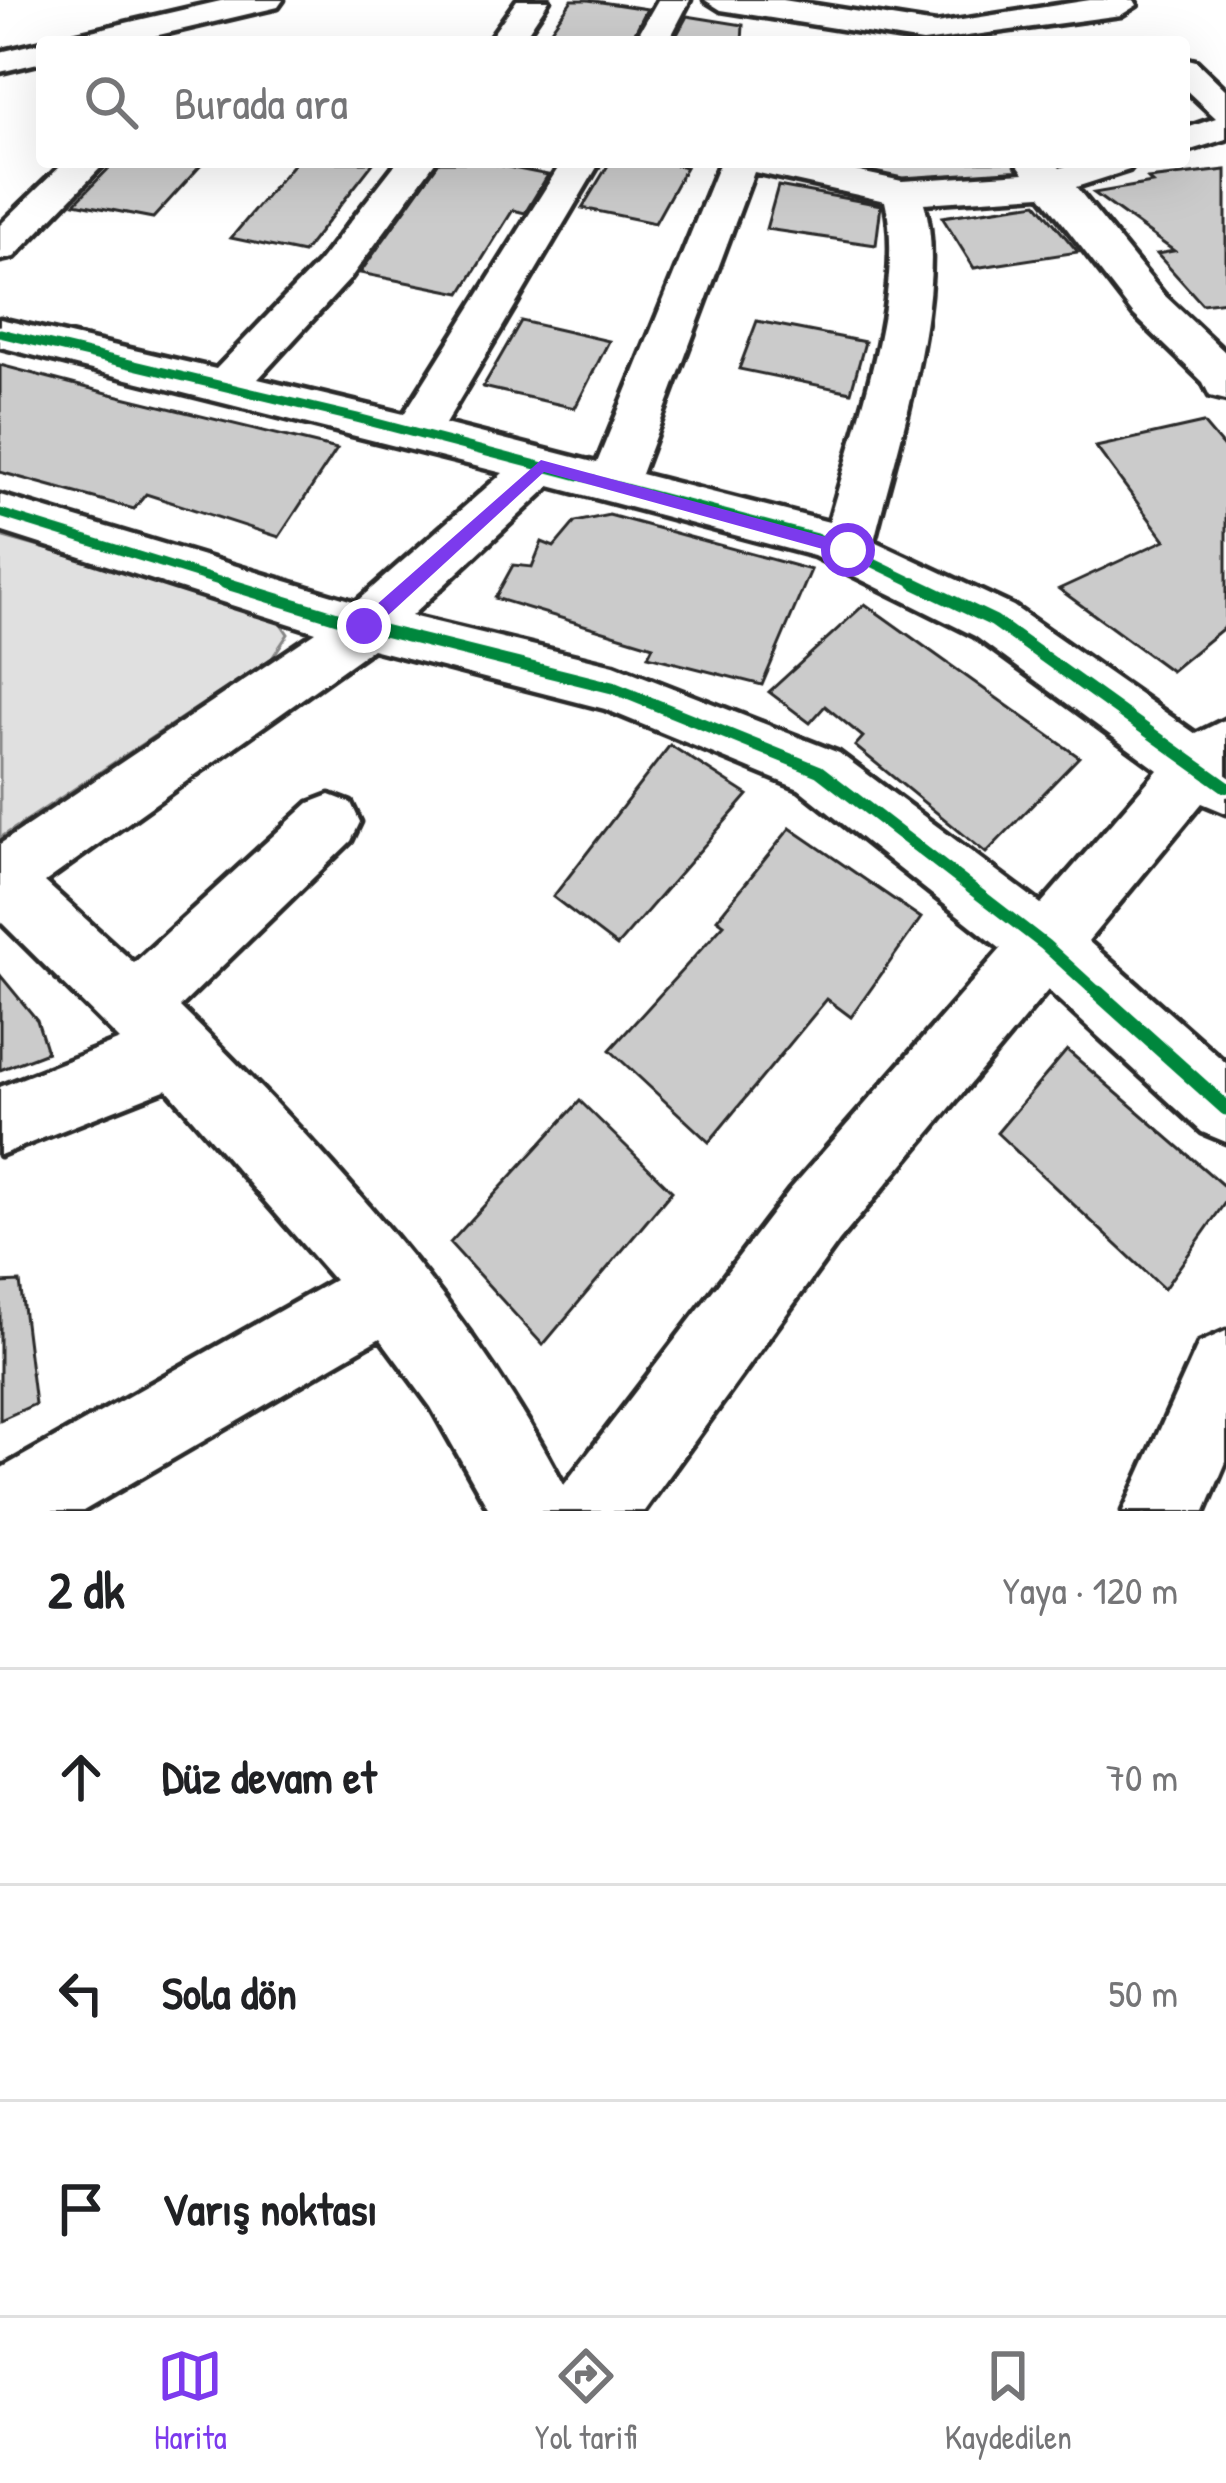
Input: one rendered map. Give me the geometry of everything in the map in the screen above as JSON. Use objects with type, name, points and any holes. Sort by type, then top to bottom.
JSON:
[{"type":"street","points":[[508,36],[533,0]]},
{"type":"street","points":[[653,36],[674,0]]},
{"type":"street","points":[[721,0],[802,28],[912,36]]},
{"type":"street","points":[[950,36],[1119,2],[1146,30]]},
{"type":"street","points":[[112,36],[256,3]]},
{"type":"street","points":[[216,36],[256,3]]},
{"type":"street","points":[[0,62],[36,53]]},
{"type":"street","points":[[1191,56],[1226,110]]},
{"type":"street","points":[[1190,138],[1226,127]]},
{"type":"street","points":[[0,248],[81,168]]},
{"type":"street","points":[[226,386],[334,271],[411,168]]},
{"type":"street","points":[[416,433],[577,168]]},
{"type":"street","points":[[613,484],[737,168]]},
{"type":"street","points":[[788,168],[902,193],[1043,172],[1149,304],[1223,376],[1226,385]]},
{"type":"street","points":[[848,550],[901,335],[913,233],[902,193]]},
{"type":"street","points":[[0,333],[416,433],[848,550],[994,620],[1217,765],[1045,945],[814,1216],[594,1511]]},
{"type":"street","points":[[534,1511],[448,1365],[257,1137],[0,880],[364,626],[541,466]]},
{"type":"street","points":[[0,513],[364,626],[614,688],[819,771],[1045,945],[1226,1108]]},
{"type":"street","points":[[0,1121],[154,1029],[330,822]]},
{"type":"street","points":[[5,1511],[387,1292]]},
{"type":"street","points":[[1164,1511],[1226,1370]]},
{"type":"shaded area","points":[[835,168],[1025,168],[1030,174],[902,183]]},
{"type":"shaded area","points":[[0,536],[273,612],[288,634],[272,658],[0,838]]},
{"type":"building","points":[[572,0],[647,9],[633,36],[547,35]]},
{"type":"building","points":[[687,16],[743,25],[742,36],[676,36]]},
{"type":"building","points":[[109,168],[199,168],[153,218],[75,203]]},
{"type":"building","points":[[290,168],[369,168],[303,253],[231,238]]},
{"type":"building","points":[[435,168],[513,168],[548,175],[525,213],[513,210],[461,293],[360,273]]},
{"type":"building","points":[[606,168],[685,168],[655,223],[582,208]]},
{"type":"building","points":[[1226,170],[1226,301],[1202,304],[1157,254],[1174,251],[1094,193],[1152,183],[1148,179]]},
{"type":"building","points":[[778,186],[881,205],[876,245],[766,229]]},
{"type":"building","points":[[1037,203],[1078,252],[974,268],[942,217]]},
{"type":"building","points":[[521,321],[609,341],[575,408],[483,387]]},
{"type":"building","points":[[757,321],[865,342],[851,392],[739,369]]},
{"type":"building","points":[[0,365],[337,449],[279,537],[146,494],[134,509],[0,472]]},
{"type":"building","points":[[1203,423],[1226,450],[1226,626],[1171,671],[1059,589],[1165,540],[1096,447]]},
{"type":"building","points":[[609,515],[811,570],[762,685],[648,656],[653,646],[495,598],[513,565],[532,567],[542,542],[554,547],[575,522]]},
{"type":"building","points":[[865,604],[1079,757],[986,853],[855,746],[863,737],[825,706],[810,723],[769,692]]},
{"type":"building","points":[[670,745],[748,795],[617,946],[553,897]]},
{"type":"building","points":[[790,828],[921,918],[851,1017],[827,999],[709,1142],[610,1050],[724,924],[717,919]]},
{"type":"building","points":[[0,975],[37,1020],[47,1052],[0,1070]]},
{"type":"building","points":[[1067,1050],[1226,1188],[1226,1201],[1164,1289],[997,1133]]},
{"type":"building","points":[[580,1101],[672,1191],[543,1345],[450,1243]]},
{"type":"building","points":[[20,1282],[35,1404],[0,1420],[0,1283]]},
{"type":"cycle path","points":[[0,333],[357,418],[828,541],[994,621],[1226,787]]},
{"type":"cycle path","points":[[0,513],[365,626],[614,688],[819,771],[1045,945],[1226,1108]]},
{"type":"route","points":[[364,626],[541,466],[848,550]]}]
